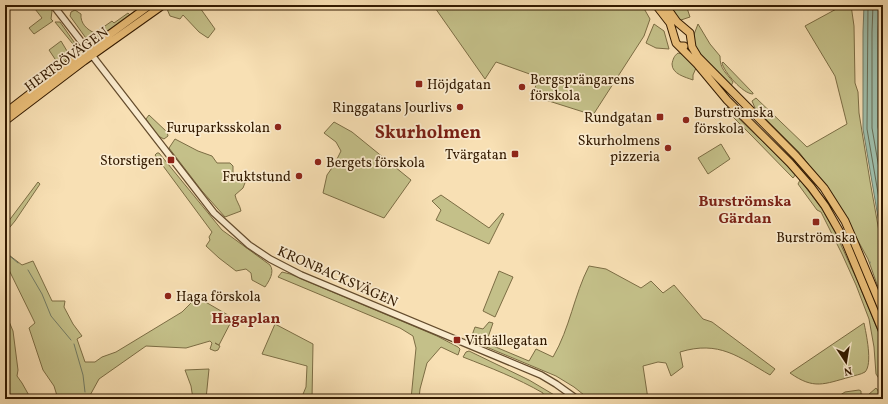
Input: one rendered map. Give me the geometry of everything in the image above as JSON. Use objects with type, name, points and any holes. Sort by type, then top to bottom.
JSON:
[{"type":"main road","name":"HERTSÖVÄGEN","points":[[5,121],[150,5]]},
{"type":"main road","name":"HERTSÖVÄGEN","points":[[5,113],[90,53],[163,5]]},
{"type":"main road","points":[[656,5],[670,23],[676,43],[697,64],[727,100],[790,163],[825,206],[846,243],[883,332]]},
{"type":"main road","points":[[665,5],[672,17],[690,33],[693,50],[698,57],[796,156],[824,188],[845,221],[883,311]]},
{"type":"main road","points":[[674,38],[678,31],[682,29],[686,30]]},
{"type":"main road","points":[[679,46],[687,45],[691,40]]},
{"type":"street","name":"KRONBACKSVÄGEN","points":[[53,5],[214,213],[249,245],[270,259],[301,275],[540,375],[577,399]]},
{"type":"shaded area","points":[[32,5],[48,5],[52,11],[51,19],[53,21],[34,34],[29,28],[42,18]]},
{"type":"shaded area","points":[[172,5],[198,5],[215,29],[208,38],[199,32],[183,15],[180,19],[170,16],[167,9]]},
{"type":"shaded area","points":[[433,5],[579,5],[581,7],[584,5],[642,5],[650,19],[644,36],[593,115],[533,96],[538,77],[496,62],[485,79]]},
{"type":"shaded area","points":[[668,5],[686,5],[690,17],[678,21]]},
{"type":"shaded area","points":[[840,5],[851,5],[854,26],[855,83],[858,92],[859,113],[870,181],[883,246],[883,301],[868,259],[837,202],[799,152],[755,108],[752,101],[756,98],[807,147],[847,124],[835,76],[805,26],[840,7]]},
{"type":"shaded area","points":[[75,10],[81,14],[85,26],[95,33],[112,21],[114,23],[128,13],[131,16],[94,42],[88,41],[70,16],[71,12]]},
{"type":"shaded area","points":[[55,22],[60,22],[79,49],[77,49]]},
{"type":"shaded area","points":[[654,24],[664,31],[669,49],[656,48],[646,43]]},
{"type":"shaded area","points":[[698,24],[710,44],[720,56],[722,68],[733,82],[731,86],[695,49],[693,37]]},
{"type":"shaded area","points":[[61,41],[70,56],[59,65],[49,50]]},
{"type":"shaded area","points":[[678,53],[686,57],[696,68],[693,75],[693,80],[680,75],[674,70],[672,62]]},
{"type":"shaded area","points":[[723,62],[753,94],[739,87],[734,82],[723,67]]},
{"type":"shaded area","points":[[727,107],[796,174],[793,178],[726,110]]},
{"type":"shaded area","points":[[149,115],[167,132],[168,136],[164,139],[158,136],[146,119]]},
{"type":"shaded area","points":[[334,122],[352,132],[411,180],[384,218],[323,193],[327,175],[341,151],[336,142],[324,133]]},
{"type":"shaded area","points":[[175,139],[198,151],[212,156],[217,163],[230,163],[233,166],[234,177],[246,180],[243,188],[235,195],[241,211],[225,217],[202,191],[169,148]]},
{"type":"shaded area","points":[[721,144],[730,159],[708,174],[698,158]]},
{"type":"shaded area","points":[[159,153],[222,230],[270,265],[272,273],[265,287],[252,280],[251,273],[246,269],[236,271],[206,246],[210,240],[209,237],[212,232],[155,155]]},
{"type":"shaded area","points":[[800,180],[822,209],[836,234],[883,343],[883,378],[880,380],[876,374],[874,347],[869,319],[856,285],[821,212],[817,210],[798,184]]},
{"type":"shaded area","points":[[38,182],[40,184],[5,233],[5,226]]},
{"type":"shaded area","points":[[441,195],[489,228],[502,213],[504,214],[489,244],[436,220],[441,210],[432,201]]},
{"type":"shaded area","points":[[5,252],[22,265],[33,261],[52,301],[65,301],[64,307],[73,324],[82,336],[77,339],[85,362],[95,362],[102,357],[116,352],[182,312],[197,297],[233,318],[219,345],[215,343],[220,346],[218,350],[215,351],[210,349],[212,343],[210,341],[186,348],[146,346],[99,379],[88,399],[58,399],[54,386],[43,370],[29,328],[35,323],[5,261]]},
{"type":"shaded area","points":[[589,266],[606,269],[641,288],[651,281],[663,293],[674,285],[703,319],[712,322],[775,369],[770,375],[728,352],[706,348],[694,349],[680,352],[683,367],[671,376],[666,363],[658,362],[643,366],[648,399],[589,399],[574,387],[556,376],[472,341],[471,338],[475,327],[483,329],[489,322],[493,323],[486,343],[529,361],[536,349],[553,357],[564,335],[579,288]]},
{"type":"shaded area","points":[[499,271],[513,277],[495,317],[483,311]]},
{"type":"shaded area","points":[[282,272],[290,274],[437,336],[458,347],[460,349],[458,355],[441,347],[427,363],[419,399],[411,399],[416,348],[413,336],[400,328],[278,277]]},
{"type":"shaded area","points":[[5,312],[13,331],[18,370],[17,376],[31,399],[5,399]]},
{"type":"shaded area","points":[[864,323],[869,356],[865,372],[833,382],[819,384],[806,382],[790,373]]},
{"type":"shaded area","points":[[275,324],[313,344],[312,399],[301,399],[306,387],[307,366],[262,354]]},
{"type":"shaded area","points":[[469,351],[529,380],[561,399],[543,399],[543,393],[504,374],[463,357],[466,352]]},
{"type":"shaded area","points":[[209,369],[206,399],[193,399],[191,386],[185,370]]},
{"type":"shaded area","points":[[876,388],[882,399],[871,399],[868,395]]},
{"type":"shaded area","points":[[861,391],[861,394],[865,395],[869,399],[834,399],[845,392]]},
{"type":"water","points":[[864,5],[883,5],[883,240],[863,129]]},
{"type":"waterway","points":[[5,252],[18,263]]},
{"type":"waterway","points":[[28,270],[42,294],[51,316],[71,340]]},
{"type":"waterway","points":[[74,344],[83,375],[85,392]]},
{"type":"place","name":"Höjdgatan","points":[[419,84]]},
{"type":"place","name":"Bergsprängarens förskola","points":[[522,87]]},
{"type":"place","name":"Ringgatans Jourlivs","points":[[460,107]]},
{"type":"place","name":"Rundgatan","points":[[660,117]]},
{"type":"place","name":"Burströmska förskola","points":[[686,120]]},
{"type":"place","name":"Furuparksskolan","points":[[278,127]]},
{"type":"place","name":"Skurholmens pizzeria","points":[[668,148]]},
{"type":"place","name":"Tvärgatan","points":[[515,154]]},
{"type":"place","name":"Storstigen","points":[[171,160]]},
{"type":"place","name":"Bergets förskola","points":[[318,162]]},
{"type":"place","name":"Fruktstund","points":[[299,176]]},
{"type":"place","name":"Burströmska","points":[[816,222]]},
{"type":"place","name":"Haga förskola","points":[[168,296]]},
{"type":"place","name":"Vithällegatan","points":[[457,340]]},
{"type":"district","name":"Skurholmen","points":[[428,132]]},
{"type":"district","name":"Burströmska Gärdan","points":[[745,210]]},
{"type":"district","name":"Hagaplan","points":[[246,318]]}]
